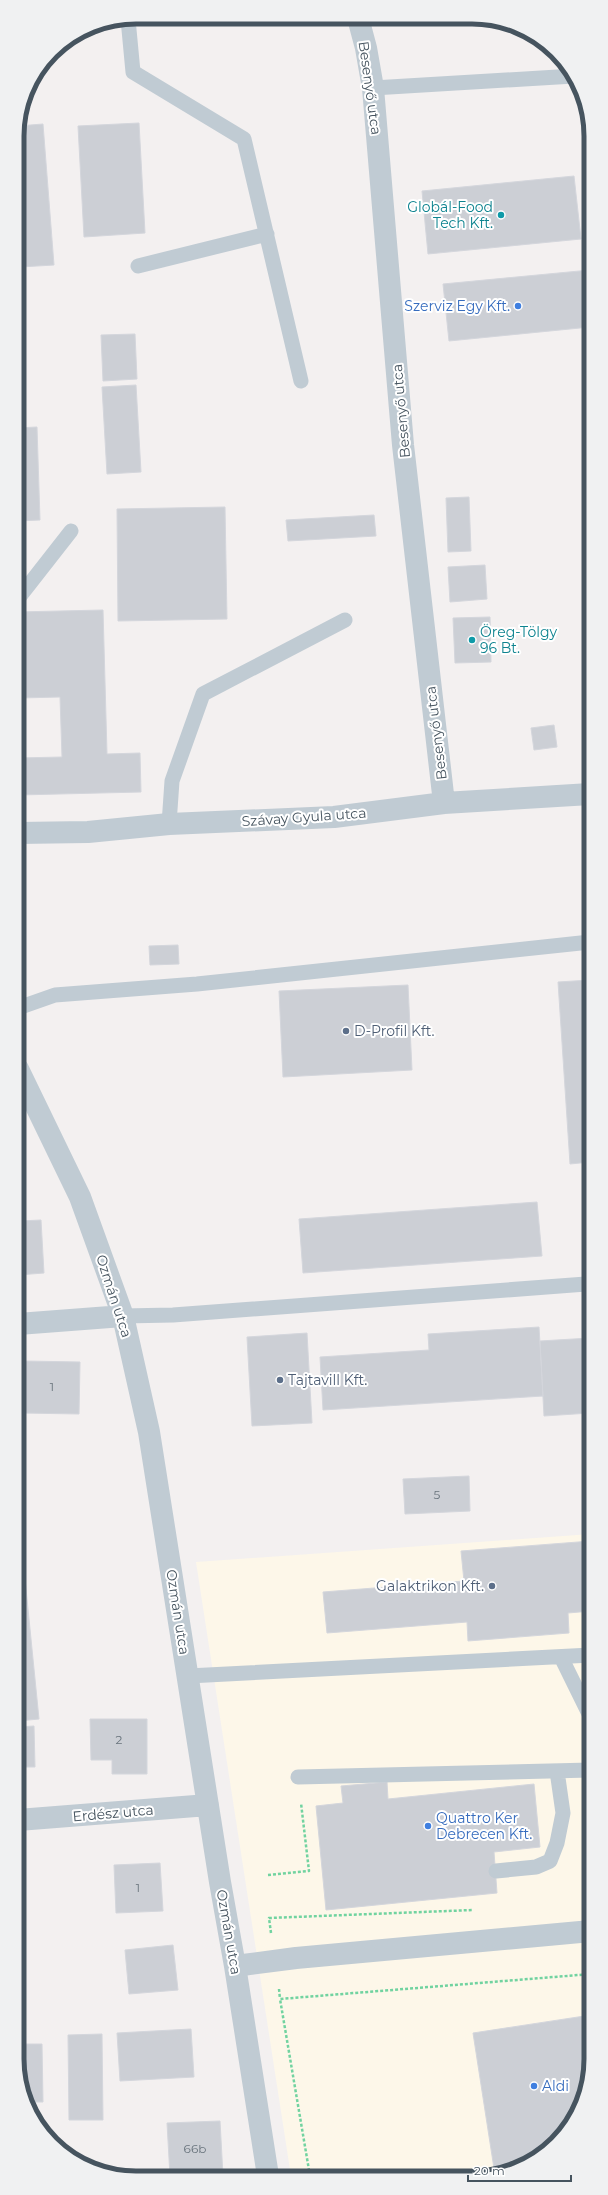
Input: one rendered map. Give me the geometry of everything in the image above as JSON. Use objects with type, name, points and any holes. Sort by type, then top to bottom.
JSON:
[{"type":"street","name":"Besenyő utca","points":[[360,24],[366,48],[373,88],[403,445],[444,803]]},
{"type":"street","name":"Szávay Gyula utca","points":[[24,834],[88,832],[168,824],[334,817],[444,803],[584,794]]},
{"type":"street","name":"Ozmán utca","points":[[24,1081],[80,1198],[123,1316],[149,1432],[267,2171]]},
{"type":"street","points":[[24,1324],[123,1316]]},
{"type":"street","name":"Erdész utca","points":[[24,1820],[208,1805]]},
{"type":"street","points":[[235,1966],[296,1958],[584,1932]]},
{"type":"lane","points":[[129,24],[133,72],[244,139],[301,381]]},
{"type":"lane","points":[[373,88],[567,76]]},
{"type":"lane","points":[[138,266],[267,234]]},
{"type":"lane","points":[[24,591],[71,530]]},
{"type":"lane","points":[[168,824],[172,781],[203,694],[345,620]]},
{"type":"lane","points":[[24,1006],[55,995],[197,984],[584,943]]},
{"type":"lane","points":[[123,1316],[172,1315],[584,1284]]},
{"type":"lane","points":[[188,1676],[584,1655]]},
{"type":"lane","points":[[561,1657],[584,1704]]},
{"type":"lane","points":[[496,1871],[536,1867],[550,1861],[557,1843],[563,1813],[557,1770]]},
{"type":"lane","points":[[298,1777],[584,1770]]},
{"type":"path","points":[[268,1875],[309,1871],[298,1777]]},
{"type":"path","points":[[309,2171],[280,1998],[584,1975]]},
{"type":"shaded area","points":[[584,1534],[584,2066],[578,2095],[569,2115],[551,2138],[528,2156],[508,2165],[479,2171],[290,2171],[196,1562]]},
{"type":"building","points":[[139,123],[145,233],[84,237],[78,126]]},
{"type":"building","points":[[43,124],[54,265],[24,267],[24,125]]},
{"type":"building","name":"Globál-Food Tech Kft.","points":[[574,176],[581,239],[428,254],[422,191]]},
{"type":"building","name":"Szerviz Egy Kft.","points":[[584,271],[584,328],[449,341],[443,284]]},
{"type":"building","points":[[135,334],[137,379],[103,381],[101,335]]},
{"type":"building","points":[[136,385],[141,472],[107,474],[102,387]]},
{"type":"building","points":[[37,427],[40,520],[24,521],[24,428]]},
{"type":"building","points":[[469,497],[471,551],[448,552],[446,498]]},
{"type":"building","points":[[225,507],[227,619],[118,621],[117,509]]},
{"type":"building","points":[[374,515],[376,536],[288,541],[286,520]]},
{"type":"building","points":[[485,565],[487,599],[450,602],[448,567]]},
{"type":"building","points":[[103,610],[107,754],[140,753],[141,792],[24,795],[24,758],[62,757],[60,697],[24,698],[24,612]]},
{"type":"building","name":"Öreg-Tölgy 96 Bt.","points":[[490,617],[491,662],[455,663],[453,618]]},
{"type":"building","points":[[554,725],[557,747],[534,750],[531,728]]},
{"type":"building","points":[[178,945],[179,964],[150,965],[149,946]]},
{"type":"building","points":[[584,980],[584,1163],[570,1164],[558,982]]},
{"type":"building","name":"D-Profil Kft.","points":[[408,985],[412,1070],[283,1077],[279,991]]},
{"type":"building","points":[[537,1202],[542,1256],[303,1273],[299,1219]]},
{"type":"building","points":[[41,1220],[44,1273],[24,1275],[24,1221]]},
{"type":"building","points":[[539,1327],[543,1396],[323,1410],[320,1357],[429,1350],[428,1334]]},
{"type":"building","name":"Tajtavill Kft.","points":[[307,1333],[312,1423],[252,1426],[247,1337]]},
{"type":"building","points":[[584,1338],[584,1413],[544,1416],[540,1341]]},
{"type":"building","points":[[24,1361],[80,1362],[79,1414],[24,1413]]},
{"type":"building","points":[[469,1476],[470,1511],[405,1514],[403,1479]]},
{"type":"building","name":"Galaktrikon Kft.","points":[[584,1542],[584,1612],[568,1613],[569,1633],[468,1641],[467,1622],[327,1633],[323,1592],[464,1581],[461,1551]]},
{"type":"building","points":[[24,1569],[39,1719],[24,1720]]},
{"type":"building","points":[[90,1719],[147,1719],[147,1774],[112,1774],[112,1760],[91,1760]]},
{"type":"building","points":[[34,1726],[35,1767],[24,1767],[24,1727]]},
{"type":"building","name":"Quattro Ker Debrecen Kft.","points":[[387,1782],[388,1799],[534,1784],[540,1847],[494,1852],[497,1893],[326,1910],[316,1806],[343,1803],[341,1786]]},
{"type":"building","points":[[160,1863],[163,1911],[116,1913],[114,1865]]},
{"type":"building","points":[[173,1945],[178,1990],[129,1994],[125,1950]]},
{"type":"building","name":"Aldi","points":[[584,2016],[584,2066],[582,2081],[578,2095],[569,2115],[556,2133],[540,2148],[522,2159],[494,2169],[473,2033]]},
{"type":"building","points":[[191,2029],[194,2077],[120,2081],[117,2033]]},
{"type":"building","points":[[102,2034],[103,2120],[69,2120],[68,2035]]},
{"type":"building","points":[[24,2044],[42,2044],[43,2102],[33,2102],[30,2095],[25,2074]]},
{"type":"building","points":[[220,2121],[223,2171],[170,2171],[167,2123]]},
{"type":"place","name":"Globál-Food Tech Kft.","points":[[501,215]]},
{"type":"place","name":"Szerviz Egy Kft.","points":[[518,306]]},
{"type":"place","name":"Öreg-Tölgy 96 Bt.","points":[[472,640]]},
{"type":"place","name":"D-Profil Kft.","points":[[346,1031]]},
{"type":"place","name":"Tajtavill Kft.","points":[[280,1380]]},
{"type":"place","name":"Galaktrikon Kft.","points":[[492,1586]]},
{"type":"place","name":"Quattro Ker Debrecen Kft.","points":[[428,1826]]},
{"type":"place","name":"Aldi","points":[[534,2086]]}]
